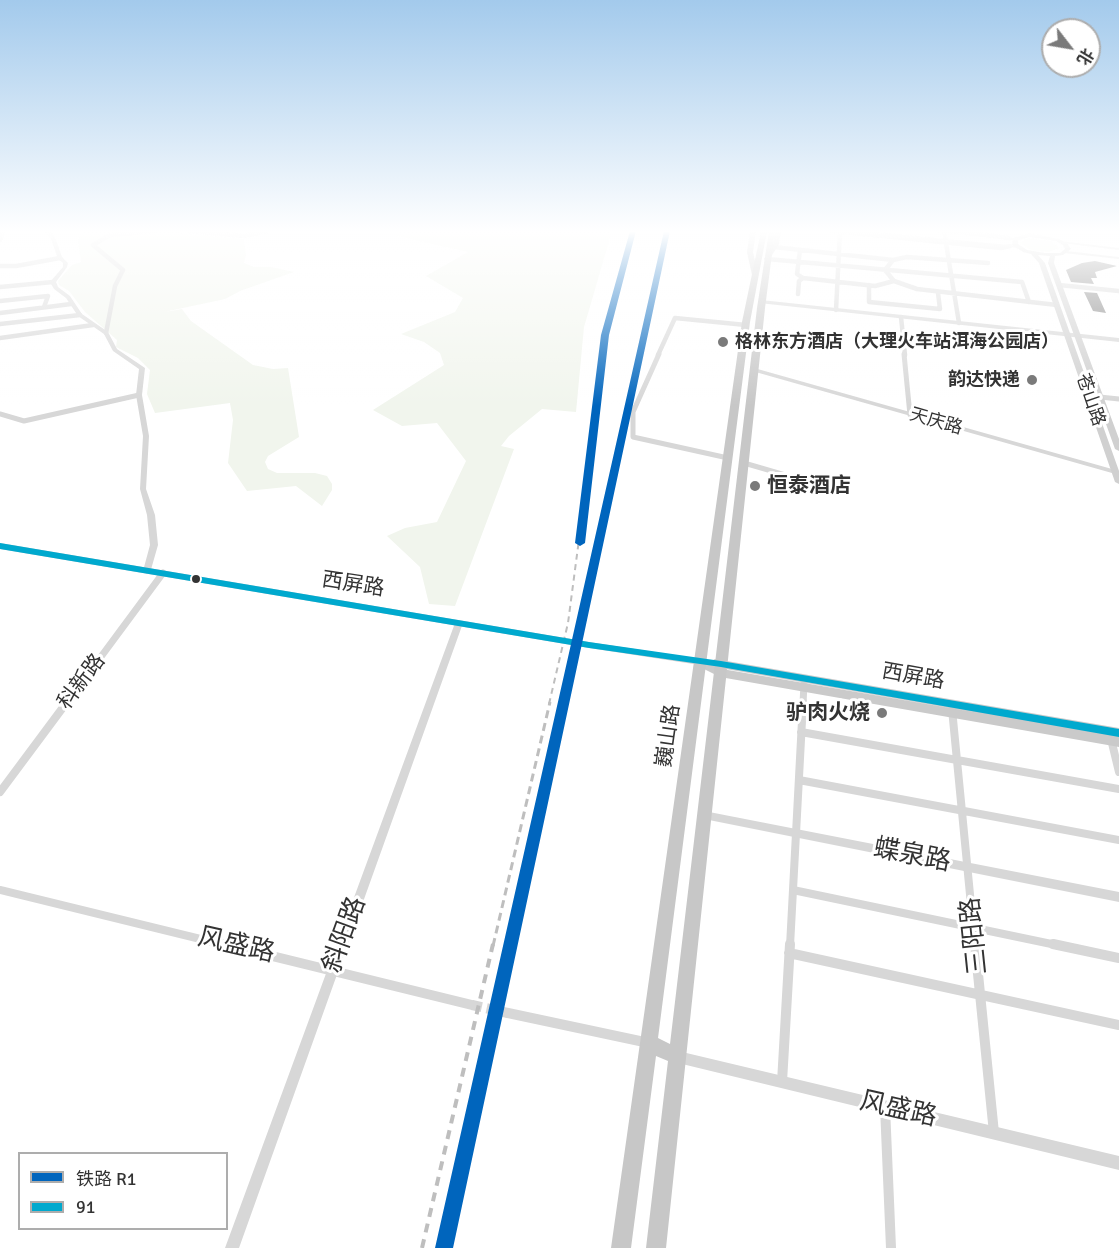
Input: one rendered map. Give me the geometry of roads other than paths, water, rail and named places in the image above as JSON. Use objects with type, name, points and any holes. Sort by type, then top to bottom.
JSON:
[{"type":"highway","name":"巍山路","points":[[621,1248],[752,289]]},
{"type":"highway","name":"巍山路","points":[[656,1248],[764,289]]},
{"type":"highway","points":[[728,458],[744,463]]},
{"type":"highway","points":[[649,1043],[678,1057]]},
{"type":"main road","name":"苍山路","points":[[1051,289],[1119,482]]},
{"type":"main road","name":"苍山路","points":[[1060,289],[1119,449]]},
{"type":"main road","name":"西屏路","points":[[0,546],[700,662],[721,669],[1114,737]]},
{"type":"street","points":[[58,289],[68,297],[80,315],[106,333],[115,350],[142,368],[139,395],[146,436],[143,489],[151,515],[154,545],[147,571]]},
{"type":"street","points":[[106,333],[114,289]]},
{"type":"street","points":[[798,289],[798,294]]},
{"type":"street","points":[[836,310],[837,289]]},
{"type":"street","points":[[869,289],[869,302],[940,309],[938,293]]},
{"type":"street","points":[[918,289],[1057,305]]},
{"type":"street","points":[[953,289],[959,323]]},
{"type":"street","points":[[1025,289],[1029,302]]},
{"type":"street","points":[[1091,289],[1119,292]]},
{"type":"street","points":[[0,301],[48,296],[44,307]]},
{"type":"street","points":[[761,303],[1119,340]]},
{"type":"street","points":[[0,313],[71,304]]},
{"type":"street","points":[[0,324],[80,315]]},
{"type":"street","points":[[901,317],[909,415]]},
{"type":"street","points":[[728,458],[633,437],[633,412],[675,318],[746,325]]},
{"type":"street","points":[[0,338],[93,325]]},
{"type":"street","name":"天庆路","points":[[754,370],[1117,472]]},
{"type":"street","points":[[0,414],[24,422],[139,395]]},
{"type":"street","points":[[1100,397],[1119,399]]},
{"type":"street","points":[[744,463],[799,479]]},
{"type":"street","name":"科新路","points":[[0,792],[163,573]]},
{"type":"street","name":"斜阳路","points":[[232,1248],[459,623]]},
{"type":"street","points":[[782,1082],[804,683]]},
{"type":"street","name":"三阳路","points":[[952,709],[994,1133]]},
{"type":"street","points":[[801,732],[1119,789]]},
{"type":"street","points":[[1114,737],[1119,772]]},
{"type":"street","points":[[799,780],[1119,840]]},
{"type":"street","name":"蝶泉路","points":[[704,815],[1119,897]]},
{"type":"street","name":"风盛路","points":[[0,890],[333,969],[472,1005]]},
{"type":"street","points":[[793,890],[1119,958]]},
{"type":"street","points":[[789,953],[1119,1025]]},
{"type":"street","points":[[508,1013],[649,1043]]},
{"type":"street","name":"风盛路","points":[[678,1057],[1119,1163]]},
{"type":"street","points":[[885,1107],[891,1248]]},
{"type":"tunnel","points":[[472,1005],[508,1013]]},
{"type":"railway","points":[[583,510],[605,335],[617,289]]},
{"type":"railway","points":[[606,510],[654,289]]},
{"type":"railway","points":[[549,704],[568,623],[583,509]]},
{"type":"railway","points":[[563,704],[606,509]]},
{"type":"railway","points":[[493,946],[550,702]]},
{"type":"railway","points":[[510,946],[564,702]]},
{"type":"railway","points":[[422,1248],[493,944]]},
{"type":"railway","points":[[444,1248],[511,944]]},
{"type":"rail line","name":"R1","points":[[580,543],[605,335],[617,289]]},
{"type":"rail line","name":"R1","points":[[444,1248],[654,289]]},
{"type":"place","name":"格林东方酒店（大理火车站洱海公园店）","points":[[723,342]]},
{"type":"place","name":"韵达快递","points":[[1032,380]]},
{"type":"place","name":"恒泰酒店","points":[[755,486]]},
{"type":"place","name":"驴肉火烧","points":[[882,713]]}]
